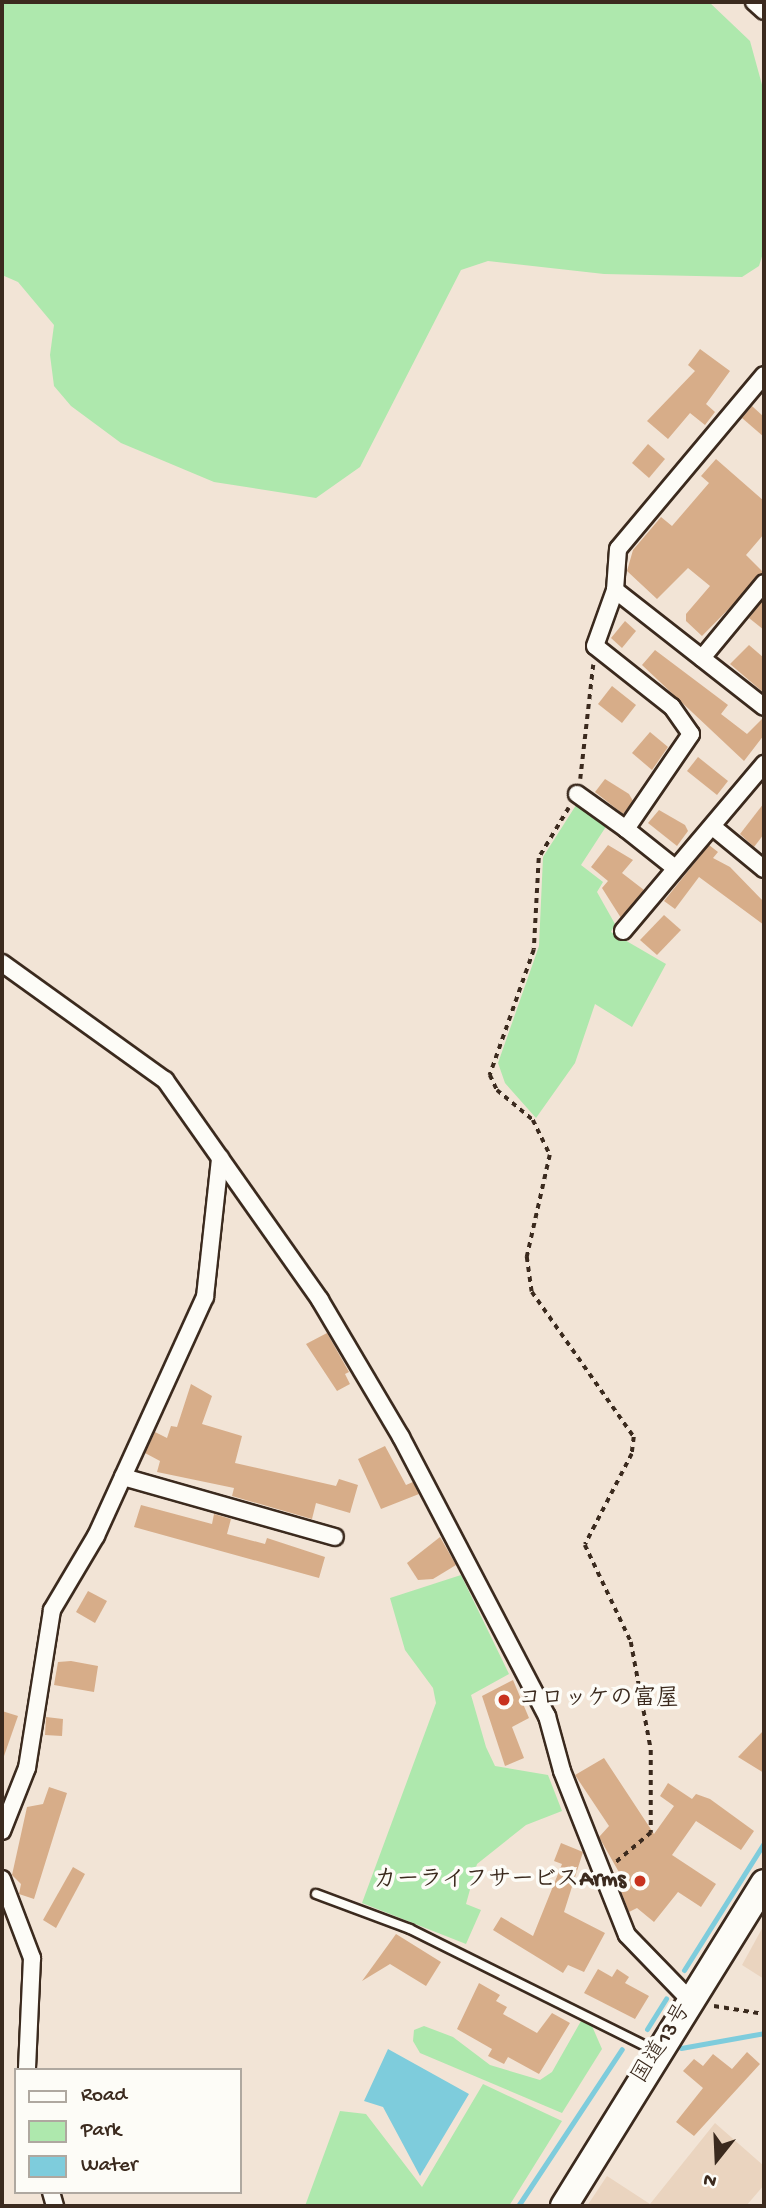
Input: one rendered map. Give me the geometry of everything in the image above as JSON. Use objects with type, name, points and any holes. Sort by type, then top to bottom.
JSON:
[{"type":"highway","name":"国道13号","points":[[564,2206],[764,1883]]},
{"type":"street","points":[[754,2],[764,11]]},
{"type":"street","points":[[626,829],[691,734],[672,707],[595,646],[615,590],[618,549],[764,375]]},
{"type":"street","points":[[702,658],[764,583]]},
{"type":"street","points":[[615,590],[764,707]]},
{"type":"street","points":[[623,931],[764,764]]},
{"type":"street","points":[[577,794],[675,869]]},
{"type":"street","points":[[713,827],[764,869]]},
{"type":"street","points":[[2,963],[165,1080],[320,1300],[401,1437],[547,1716],[601,1873],[627,1935],[690,2000]]},
{"type":"street","points":[[2,1831],[27,1768],[52,1610],[123,1477],[205,1297],[220,1158]]},
{"type":"street","points":[[123,1477],[335,1537]]},
{"type":"street","points":[[3,1890],[22,1922],[32,1958],[27,2068]]},
{"type":"lane","points":[[316,1894],[410,1929],[659,2052]]},
{"type":"path","points":[[595,646],[577,794],[539,858],[534,950],[490,1075],[497,1090],[533,1119],[550,1155],[527,1257],[532,1292],[634,1437],[632,1454],[585,1545],[631,1642],[652,1750],[653,1821],[646,1841],[601,1873]]},
{"type":"path","points":[[690,2000],[764,2014]]},
{"type":"shaded area","points":[[764,1925],[764,1979],[742,1965]]},
{"type":"shaded area","points":[[715,2123],[764,2166],[764,2185],[746,2206],[587,2206],[607,2176],[650,2204]]},
{"type":"green space","points":[[2,2],[709,2],[750,41],[764,92],[764,250],[759,266],[742,277],[604,274],[488,261],[461,270],[360,467],[316,498],[214,482],[121,443],[71,406],[54,386],[50,355],[54,325],[18,282],[2,275]]},
{"type":"green space","points":[[578,802],[607,825],[581,865],[603,882],[597,892],[615,924],[611,932],[666,964],[632,1027],[595,1004],[575,1063],[536,1118],[505,1083],[498,1063],[539,946],[543,857]]},
{"type":"green space","points":[[461,1575],[509,1674],[471,1695],[486,1747],[495,1766],[548,1775],[562,1811],[526,1825],[477,1864],[466,1904],[481,1910],[466,1944],[362,1903],[436,1703],[433,1688],[405,1650],[390,1598]]},
{"type":"green space","points":[[581,2021],[592,2026],[602,2049],[562,2113],[420,2053],[413,2041],[414,2030],[424,2026],[453,2037],[490,2065],[540,2080],[552,2072]]},
{"type":"green space","points":[[483,2084],[562,2121],[509,2206],[305,2206],[340,2111],[366,2114],[422,2187]]},
{"type":"water","points":[[388,2049],[469,2094],[420,2176],[383,2107],[364,2101]]},
{"type":"building","points":[[700,349],[730,371],[706,404],[715,412],[705,425],[690,413],[668,439],[647,421],[695,371],[688,365]]},
{"type":"building","points":[[752,406],[764,417],[764,437],[742,418]]},
{"type":"building","points":[[648,444],[665,459],[649,478],[632,463]]},
{"type":"building","points":[[716,459],[764,501],[764,534],[746,555],[764,573],[702,636],[686,621],[686,614],[710,586],[688,568],[657,599],[627,571],[633,550],[661,517],[672,526],[709,483],[701,476]]},
{"type":"building","points":[[764,599],[764,630],[749,618]]},
{"type":"building","points":[[625,621],[636,631],[622,648],[611,638]]},
{"type":"building","points":[[749,645],[764,658],[764,693],[730,664]]},
{"type":"building","points":[[655,650],[728,705],[721,714],[747,734],[764,717],[764,735],[744,761],[642,665]]},
{"type":"building","points":[[612,686],[636,705],[622,723],[598,704]]},
{"type":"building","points":[[650,732],[668,747],[652,770],[632,753]]},
{"type":"building","points":[[698,757],[728,781],[717,795],[687,771]]},
{"type":"building","points":[[605,779],[629,794],[633,801],[623,814],[595,792]]},
{"type":"building","points":[[764,803],[764,834],[754,847],[740,834]]},
{"type":"building","points":[[659,810],[685,825],[688,831],[677,846],[648,823]]},
{"type":"building","points":[[608,845],[633,860],[622,873],[644,890],[621,918],[602,888],[608,881],[591,867]]},
{"type":"building","points":[[709,845],[718,852],[713,858],[730,867],[764,902],[764,925],[699,877],[675,909],[664,901]]},
{"type":"building","points":[[664,915],[681,930],[657,955],[640,940]]},
{"type":"building","points":[[327,1333],[349,1372],[345,1374],[350,1384],[337,1391],[306,1344]]},
{"type":"building","points":[[191,1384],[212,1396],[202,1424],[242,1436],[235,1463],[336,1486],[339,1479],[358,1485],[350,1513],[316,1503],[312,1519],[232,1496],[234,1488],[157,1472],[160,1461],[145,1453],[155,1432],[167,1438],[171,1426],[177,1427]]},
{"type":"building","points":[[385,1446],[406,1485],[413,1482],[419,1494],[381,1509],[358,1459]]},
{"type":"building","points":[[141,1505],[212,1524],[214,1514],[231,1519],[227,1534],[265,1544],[267,1538],[325,1557],[319,1578],[134,1527]]},
{"type":"building","points":[[440,1537],[456,1565],[433,1579],[418,1580],[407,1563]]},
{"type":"building","points":[[88,1591],[107,1601],[95,1623],[76,1612]]},
{"type":"building","points":[[71,1661],[98,1666],[94,1692],[54,1685],[58,1662]]},
{"type":"building","points":[[513,1680],[529,1718],[512,1727],[524,1758],[505,1766],[482,1696]]},
{"type":"building","points":[[2,1711],[18,1716],[4,1756],[2,1756]]},
{"type":"building","points":[[46,1717],[63,1719],[62,1736],[45,1735]]},
{"type":"building","points":[[764,1730],[764,1773],[738,1757]]},
{"type":"building","points":[[604,1758],[654,1834],[674,1806],[660,1796],[668,1783],[692,1799],[696,1794],[710,1799],[754,1831],[741,1850],[696,1821],[672,1855],[716,1884],[701,1907],[678,1892],[654,1922],[637,1908],[629,1912],[615,1876],[620,1874],[599,1837],[609,1826],[575,1775]]},
{"type":"building","points":[[49,1787],[67,1793],[34,1899],[19,1894],[21,1884],[12,1875],[27,1807],[43,1804]]},
{"type":"building","points":[[561,1843],[583,1852],[564,1912],[605,1933],[584,1972],[568,1965],[563,1973],[493,1930],[501,1917],[533,1936],[562,1864],[554,1861]]},
{"type":"building","points":[[73,1867],[85,1874],[56,1928],[43,1920]]},
{"type":"building","points":[[396,1934],[441,1962],[426,1986],[390,1964],[362,1981]]},
{"type":"building","points":[[598,1969],[612,1977],[617,1969],[629,1977],[625,1983],[649,1996],[635,2019],[584,1993]]},
{"type":"building","points":[[479,1983],[500,1995],[496,2001],[507,2007],[503,2014],[537,2033],[552,2013],[570,2023],[539,2074],[508,2057],[504,2064],[488,2056],[492,2049],[457,2029]]},
{"type":"building","points":[[747,2052],[760,2064],[694,2136],[676,2122],[703,2088],[683,2071],[694,2059],[703,2066],[713,2054],[732,2069]]},
{"type":"waterway","points":[[684,1970],[764,1843]]},
{"type":"waterway","points":[[647,2029],[666,1998]]},
{"type":"waterway","points":[[681,2048],[764,2033]]},
{"type":"waterway","points":[[518,2206],[622,2049]]},
{"type":"place","name":"コロッケの富屋","points":[[504,1700]]},
{"type":"place","name":"カーライフサービスArms","points":[[640,1881]]}]
